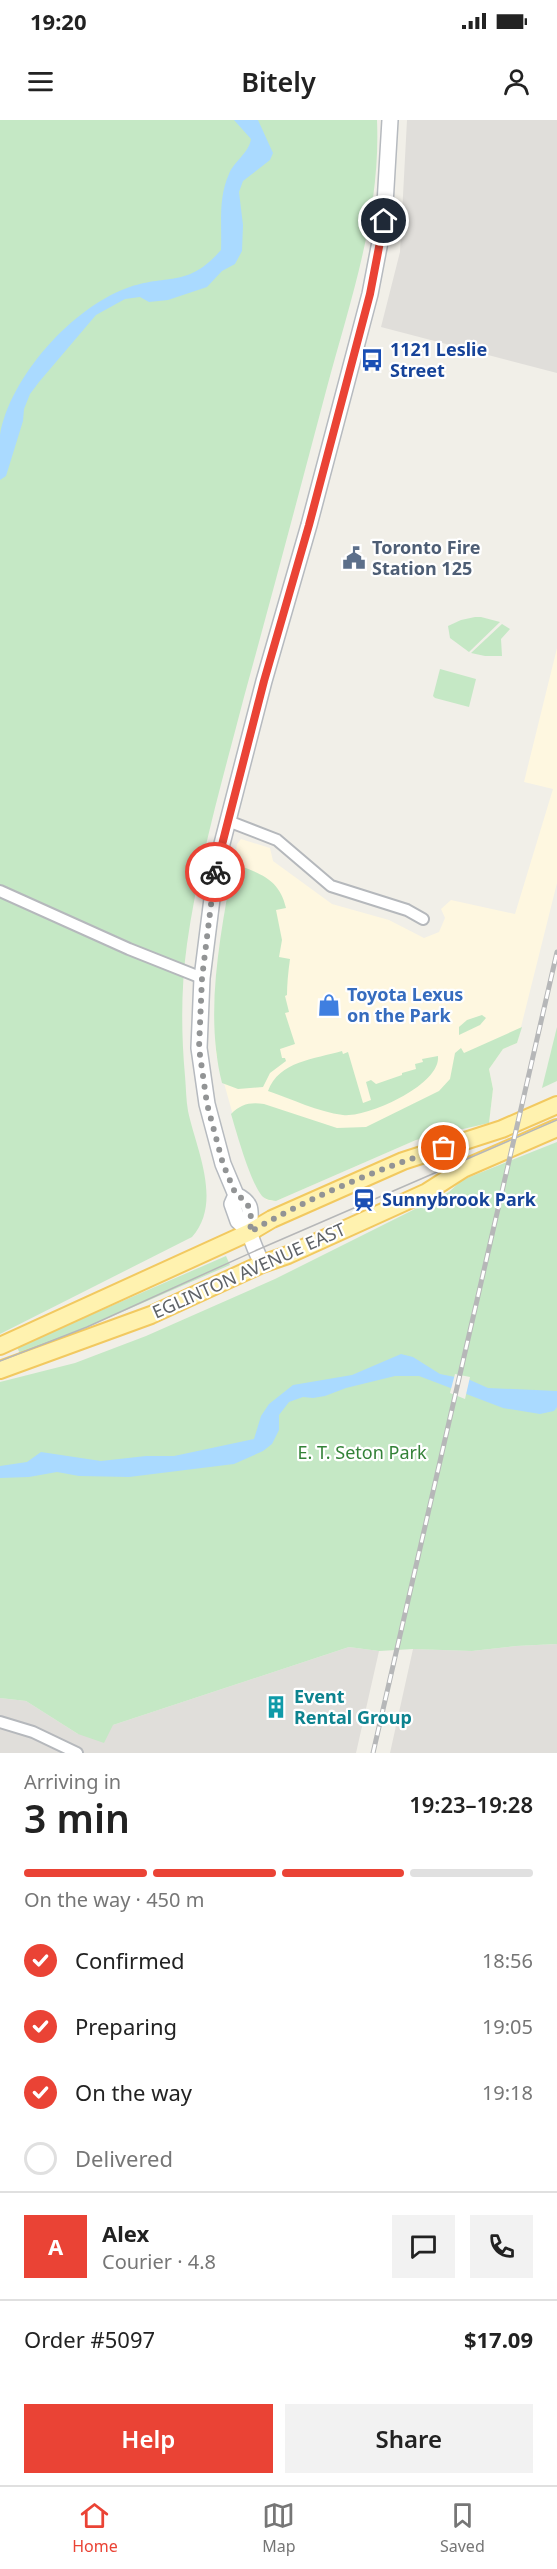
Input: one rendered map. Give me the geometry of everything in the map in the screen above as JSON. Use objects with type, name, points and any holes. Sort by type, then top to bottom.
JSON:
[{"type":"main road","points":[[262,1264],[250,1232],[238,1221],[232,1204],[236,1195],[223,1164],[207,1104],[199,1048],[202,978],[216,867],[264,681],[309,525],[370,294],[384,221],[390,120]]},
{"type":"main road","name":"EGLINTON AVENUE EAST","points":[[0,1346],[250,1232],[272,1219],[403,1161],[502,1129],[557,1105]]},
{"type":"main road","name":"EGLINTON AVENUE EAST","points":[[0,1370],[151,1315],[262,1264],[327,1239],[427,1192],[463,1169],[557,1128]]},
{"type":"street","points":[[228,821],[277,840],[331,886],[407,910],[423,919]]},
{"type":"street","points":[[0,891],[132,950],[202,978]]},
{"type":"street","points":[[0,1722],[33,1731],[77,1753]]},
{"type":"shaded area","points":[[407,120],[557,120],[557,373],[381,327],[400,252]]},
{"type":"shaded area","points":[[557,648],[557,883],[517,1043],[503,1049],[489,1069],[493,1089],[489,1123],[416,1140],[276,1201],[267,1200],[260,1193],[244,1155],[216,1054],[218,957],[237,844],[241,839],[270,848],[273,861],[332,904],[389,920],[424,938],[439,932],[445,918],[441,909],[451,900],[515,914],[553,789],[524,782]]},
{"type":"shaded area","points":[[557,1644],[557,1753],[390,1753],[413,1649],[472,1651]]},
{"type":"shaded area","name":"Event Rental Group","points":[[349,1647],[379,1651],[356,1753],[0,1753],[0,1698],[26,1701],[78,1734],[113,1725]]},
{"type":"green space","points":[[0,120],[377,120],[377,155],[369,223],[354,290],[220,789],[192,913],[185,960],[183,1043],[186,1098],[205,1175],[206,1208],[201,1223],[192,1237],[0,1334]]},
{"type":"green space","points":[[475,617],[500,622],[469,652],[450,638],[448,626]]},
{"type":"green space","points":[[502,624],[510,629],[501,639],[502,656],[471,653]]},
{"type":"green space","points":[[440,669],[476,679],[469,707],[433,696]]},
{"type":"green space","points":[[233,863],[267,878],[279,890],[283,898],[286,908],[276,910],[282,940],[279,957],[290,959],[287,995],[285,996],[289,1012],[285,1013],[295,1044],[280,1049],[282,1058],[286,1061],[270,1073],[263,1087],[238,1089],[222,1083],[214,1028],[216,973]]},
{"type":"green space","points":[[482,1015],[486,1018],[480,1025],[459,1035],[459,1027],[467,1020]]},
{"type":"green space","points":[[522,1027],[517,1043],[503,1049],[489,1069],[493,1089],[489,1123],[416,1140],[276,1201],[268,1200],[257,1189],[244,1157],[231,1114],[238,1108],[250,1104],[264,1104],[337,1128],[366,1127],[439,1091],[450,1079],[455,1053],[461,1048],[464,1053]]},
{"type":"green space","points":[[557,1027],[557,1081],[542,1088]]},
{"type":"green space","points":[[342,1051],[343,1054],[348,1052],[363,1103],[371,1100],[366,1082],[371,1080],[376,1084],[402,1075],[402,1073],[416,1069],[415,1064],[423,1062],[422,1059],[438,1056],[436,1067],[416,1088],[401,1098],[354,1115],[324,1111],[268,1091],[280,1073],[289,1067]]},
{"type":"green space","name":"E. T. Seton Park","points":[[557,1142],[557,1644],[472,1651],[413,1649],[379,1651],[349,1647],[113,1725],[104,1743],[78,1734],[26,1701],[0,1698],[0,1382],[75,1363],[146,1336],[275,1279],[449,1192],[462,1180]]},
{"type":"green space","points":[[226,1256],[230,1265],[21,1356],[17,1347]]},
{"type":"water","points":[[234,120],[258,120],[273,153],[270,160],[243,181],[239,192],[243,225],[242,251],[235,264],[222,271],[207,287],[168,300],[149,302],[140,297],[125,299],[96,315],[30,394],[6,476],[0,480],[0,435],[6,413],[16,390],[30,368],[65,328],[85,311],[106,298],[141,284],[187,275],[209,262],[221,250],[223,192],[231,169],[247,149],[251,139]]},
{"type":"water","points":[[401,1354],[413,1357],[440,1374],[470,1380],[488,1388],[557,1391],[557,1407],[554,1411],[540,1414],[503,1408],[419,1376],[395,1376],[346,1388],[325,1396],[303,1397],[289,1402],[279,1415],[279,1430],[272,1444],[263,1451],[234,1464],[129,1477],[79,1476],[57,1472],[29,1477],[0,1478],[0,1466],[27,1462],[41,1452],[101,1461],[146,1456],[174,1456],[254,1439],[261,1416],[269,1404],[293,1385],[352,1375]]},
{"type":"pier","points":[[455,1374],[470,1377],[465,1399],[450,1393]]},
{"type":"tram line","points":[[0,1361],[87,1327],[257,1250],[557,1120]]},
{"type":"railway","points":[[373,1753],[557,952]]},
{"type":"way so far","points":[[215,872],[202,978],[199,1048],[207,1104],[223,1164],[236,1195],[244,1199],[251,1211],[250,1232],[272,1219],[403,1161],[444,1148]]},
{"type":"place","name":"1121 Leslie Street","points":[[372,360]]},
{"type":"place","name":"Toronto Fire Station 125","points":[[354,558]]},
{"type":"place","name":"Toyota Lexus on the Park","points":[[329,1005]]},
{"type":"place","name":"Sunnybrook Park","points":[[364,1200]]},
{"type":"place","name":"Event Rental Group","points":[[276,1707]]},
{"type":"route","points":[[215,872],[264,681],[309,525],[370,294],[384,221]]}]
